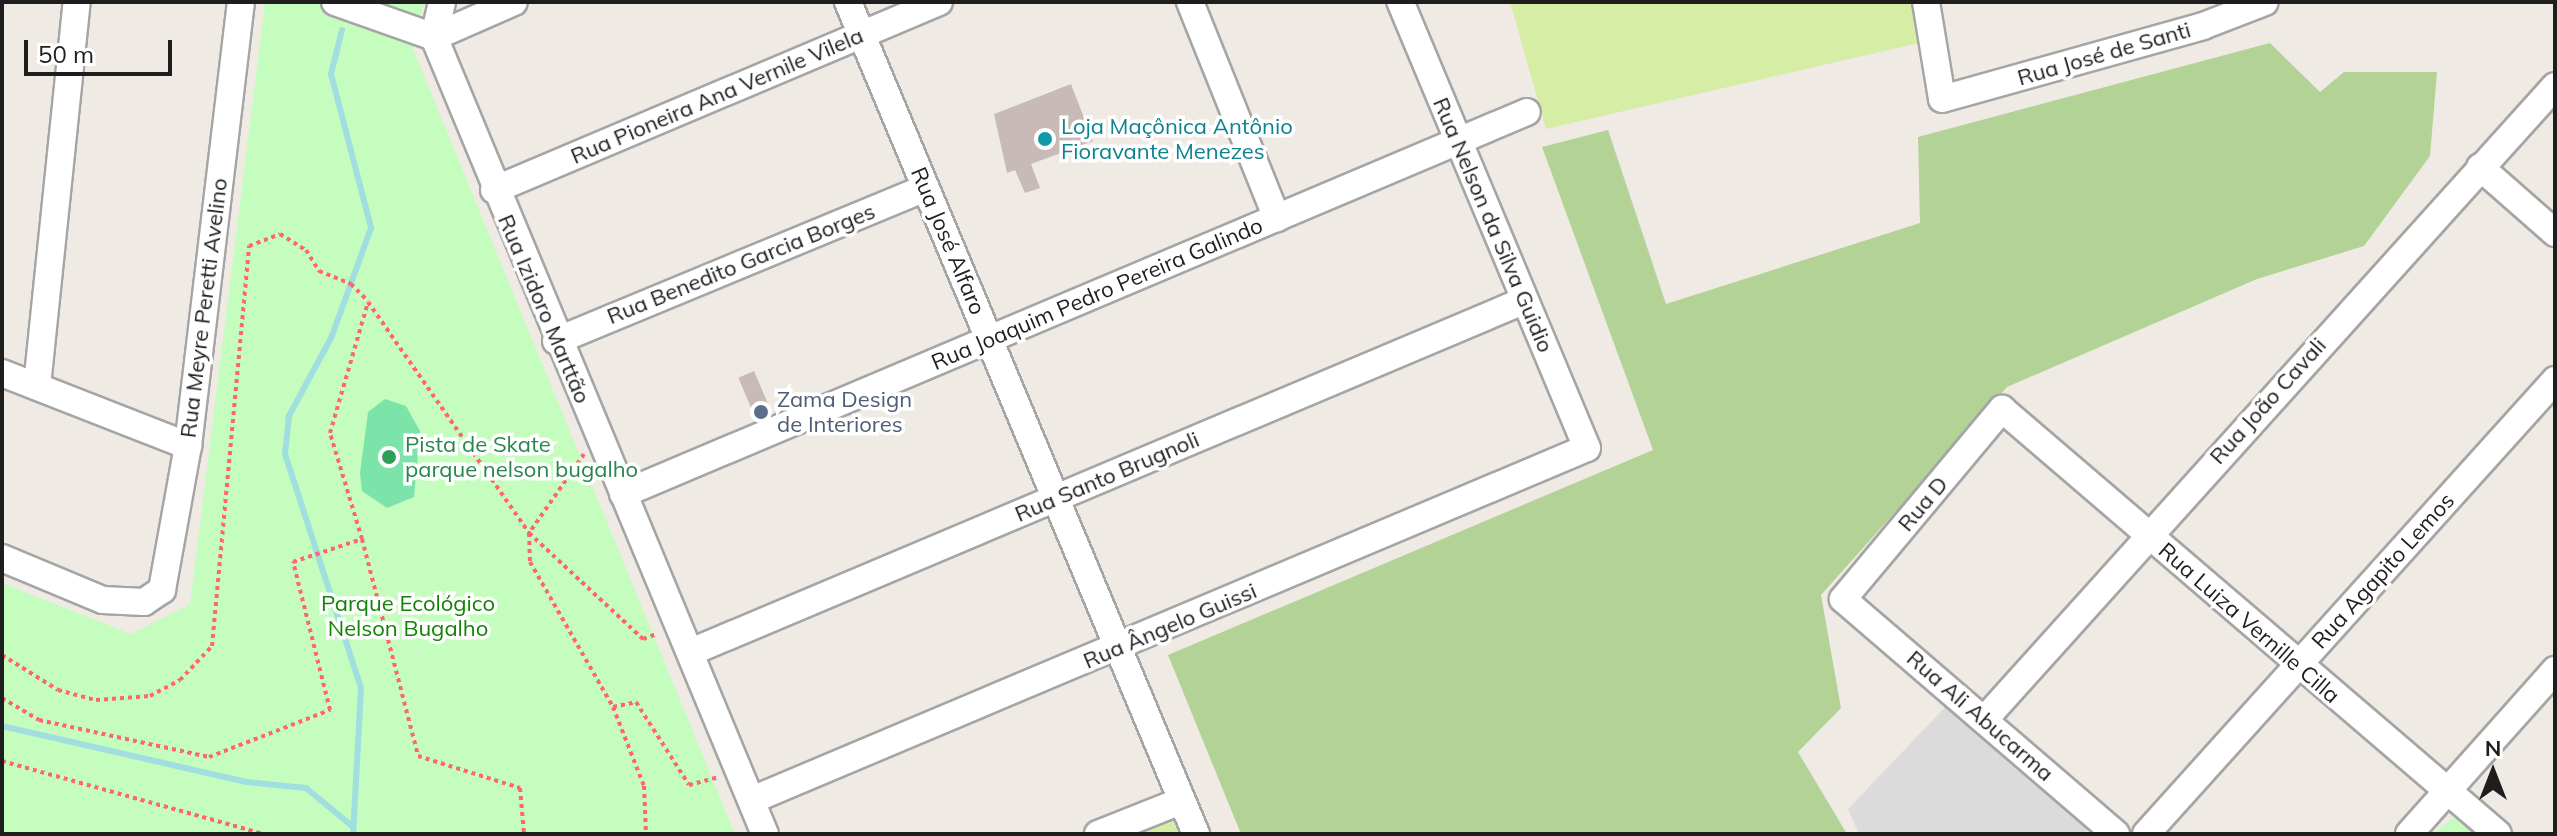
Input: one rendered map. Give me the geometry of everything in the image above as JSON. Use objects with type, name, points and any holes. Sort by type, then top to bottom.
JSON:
[{"type":"street","points":[[37,386],[77,2]]},
{"type":"street","name":"Rua Meyre Peretti Avelino","points":[[2,558],[103,600],[144,602],[162,590],[171,567],[188,446],[241,2]]},
{"type":"street","points":[[335,2],[434,37],[514,2]]},
{"type":"street","points":[[434,37],[442,2]]},
{"type":"street","name":"Rua José Alfaro","points":[[848,2],[1196,834]]},
{"type":"street","name":"Rua Pioneira Ana Vernile Vilela","points":[[494,190],[939,2]]},
{"type":"street","points":[[1190,2],[1277,218]]},
{"type":"street","name":"Rua Nelson da Silva Guidio","points":[[1400,2],[1587,448]]},
{"type":"street","name":"Rua José de Santi","points":[[1926,2],[1942,99],[2265,2]]},
{"type":"street","name":"Rua Izidoro Marttão","points":[[434,37],[556,341],[680,626],[765,834]]},
{"type":"street","name":"Rua João Cavali","points":[[1984,720],[2147,535],[2555,86]]},
{"type":"street","name":"Rua Joaquim Pedro Pereira Galindo","points":[[623,494],[1527,112]]},
{"type":"street","points":[[2480,167],[2555,233]]},
{"type":"street","name":"Rua Benedito Garcia Borges","points":[[556,341],[926,188]]},
{"type":"street","name":"Rua Santo Brugnoli","points":[[691,652],[1523,301]]},
{"type":"street","points":[[2,373],[188,446]]},
{"type":"street","name":"Rua Agapito Lemos","points":[[2146,834],[2555,380]]},
{"type":"street","name":"Rua Luiza Vernille Cilla","points":[[2002,409],[2298,666],[2498,834]]},
{"type":"street","name":"Rua D","points":[[1843,599],[2002,409]]},
{"type":"street","name":"Rua Ângelo Guissi","points":[[752,800],[1587,448]]},
{"type":"street","name":"Rua Ali Abucarma","points":[[1843,599],[2114,833]]},
{"type":"street","points":[[2409,834],[2555,670]]},
{"type":"street","points":[[1098,834],[1181,801]]},
{"type":"path","points":[[2,655],[58,690],[96,700],[150,696],[180,680],[212,646],[249,246],[280,234],[368,302],[529,533],[643,639],[680,626]]},
{"type":"path","points":[[368,302],[330,433],[362,539],[418,756],[520,788],[524,834]]},
{"type":"path","points":[[597,435],[529,533],[530,562],[613,707],[644,786],[646,834]]},
{"type":"path","points":[[2,698],[39,720],[209,757],[330,710],[293,562],[362,539]]},
{"type":"path","points":[[613,707],[636,702],[689,785],[740,772]]},
{"type":"path","points":[[2,761],[264,834]]},
{"type":"shaded area","points":[[1951,701],[2089,827],[2083,834],[1859,834],[1848,809]]},
{"type":"green space","name":"Parque Ecológico Nelson Bugalho","points":[[265,2],[424,2],[413,49],[735,834],[2,834],[2,583],[131,634],[190,604]]},
{"type":"green space","points":[[1510,2],[1915,2],[1919,43],[1546,129]]},
{"type":"green space","points":[[2270,43],[2320,92],[2344,72],[2437,72],[2430,156],[2364,246],[2257,279],[2007,387],[1821,595],[1841,708],[1798,752],[1847,834],[1241,834],[1168,655],[1653,450],[1542,147],[1608,130],[1666,304],[1920,223],[1918,137]]},
{"type":"green space","name":"Pista de Skate parque nelson bugalho","points":[[385,399],[406,406],[420,431],[414,497],[387,508],[362,491],[360,473],[368,412]]},
{"type":"green space","points":[[1177,815],[1185,834],[1132,834]]},
{"type":"green space","points":[[2453,818],[2461,819],[2480,834],[2433,834]]},
{"type":"building","name":"Loja Maçônica Antônio Fioravante Menezes","points":[[1071,84],[1093,141],[1031,164],[1040,188],[1025,193],[1015,170],[1007,173],[994,114]]},
{"type":"building","points":[[754,371],[772,413],[756,420],[738,378]]},
{"type":"waterway","points":[[342,30],[331,74],[371,228],[332,336],[289,416],[285,454],[361,688],[353,834]]},
{"type":"waterway","points":[[2,726],[247,782],[306,788],[352,826]]},
{"type":"place","name":"Loja Maçônica Antônio Fioravante Menezes","points":[[1045,139]]},
{"type":"place","name":"Zama Design de Interiores","points":[[761,412]]},
{"type":"place","name":"Pista de Skate parque nelson bugalho","points":[[389,457]]}]
